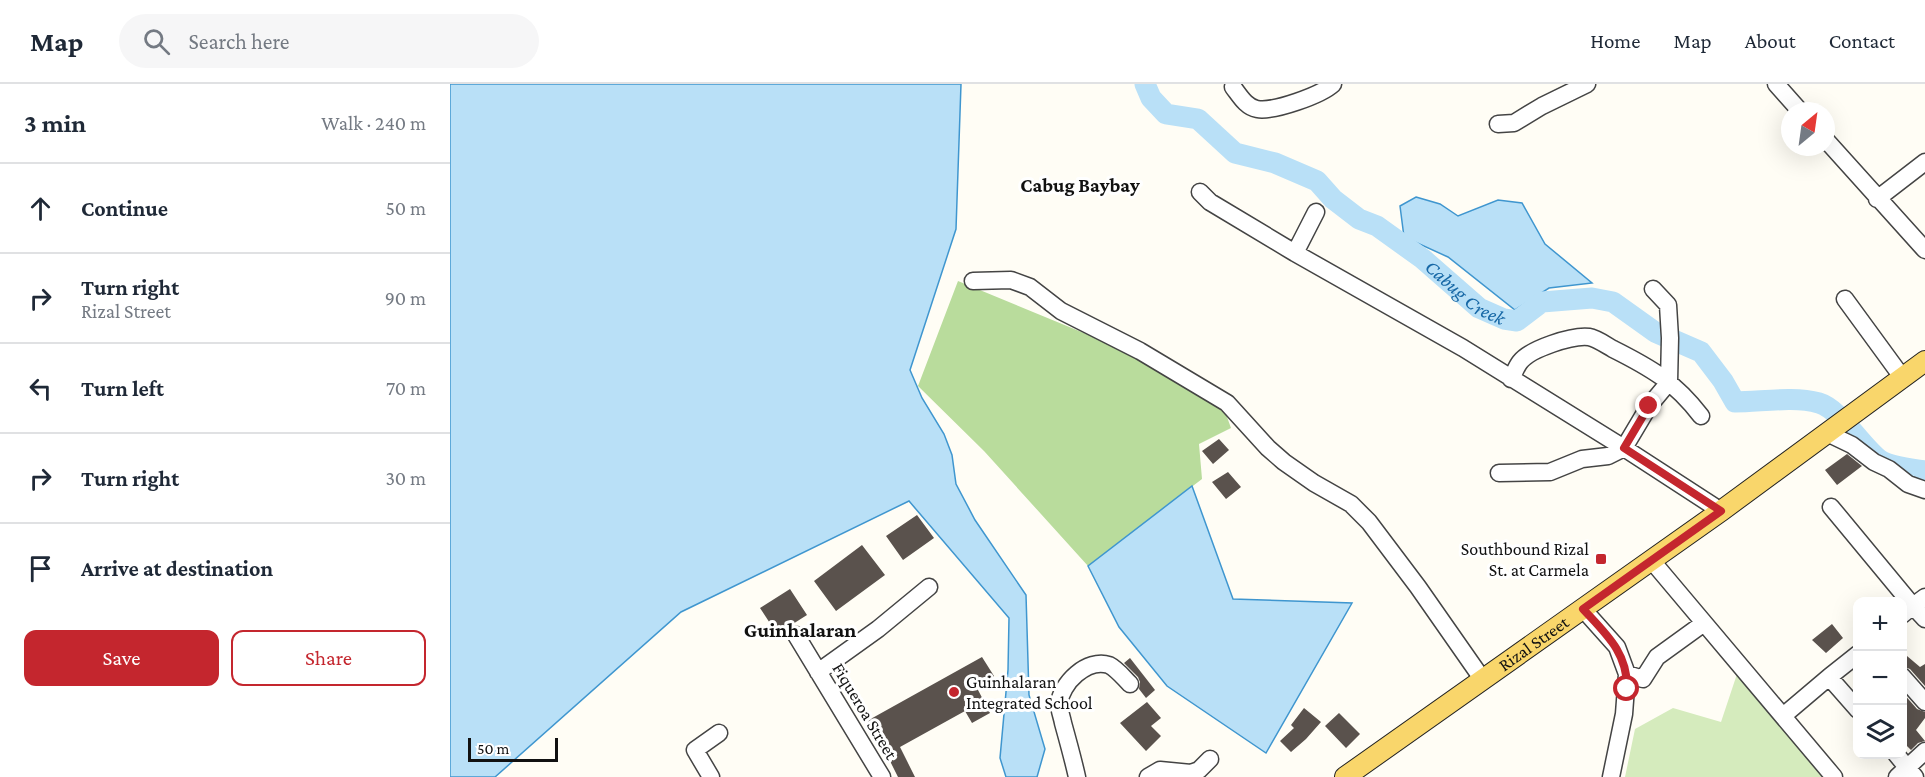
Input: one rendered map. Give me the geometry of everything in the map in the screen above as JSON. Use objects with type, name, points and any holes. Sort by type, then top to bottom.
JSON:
[{"type":"main road","name":"Rizal Street","points":[[1345,777],[1652,561],[1925,361]]},
{"type":"street","points":[[1233,87],[1247,104],[1258,109],[1268,109],[1284,106],[1326,90],[1333,84]]},
{"type":"street","points":[[1498,124],[1514,123],[1542,106],[1587,84]]},
{"type":"street","points":[[1786,87],[1795,102]]},
{"type":"street","points":[[1835,150],[1925,250]]},
{"type":"street","points":[[1877,199],[1925,162]]},
{"type":"street","points":[[1200,192],[1210,202],[1295,253],[1463,348],[1721,511]]},
{"type":"street","points":[[1295,253],[1316,212]]},
{"type":"street","points":[[973,281],[1011,280],[1030,286],[1061,311],[1140,351],[1227,403],[1284,462],[1314,483],[1351,504],[1369,522],[1483,680]]},
{"type":"street","points":[[1499,474],[1550,472],[1582,459],[1608,456],[1624,448],[1649,406],[1669,382],[1668,305],[1653,290]]},
{"type":"street","points":[[1845,299],[1902,377]]},
{"type":"street","points":[[1511,379],[1521,361],[1538,351],[1569,340],[1590,337],[1654,371],[1681,391],[1701,416]]},
{"type":"street","points":[[1831,430],[1874,462],[1889,468],[1908,484],[1925,490]]},
{"type":"street","points":[[1832,507],[1925,619]]},
{"type":"street","points":[[1652,561],[1834,777]]},
{"type":"street","points":[[819,672],[929,586]]},
{"type":"street","points":[[1583,609],[1617,647],[1627,674],[1624,714],[1611,777]]},
{"type":"street","points":[[1627,674],[1643,679],[1656,657],[1704,623]]},
{"type":"street","name":"Fiqueroa Street","points":[[796,635],[882,777]]},
{"type":"street","points":[[1783,716],[1853,657]]},
{"type":"street","points":[[1077,777],[1059,705],[1066,689],[1079,673],[1088,666],[1097,664],[1116,670],[1130,684]]},
{"type":"street","points":[[1829,677],[1853,705]]},
{"type":"street","points":[[1907,682],[1925,702]]},
{"type":"street","points":[[711,777],[695,750],[719,733]]},
{"type":"street","points":[[1899,759],[1907,774],[1925,752]]},
{"type":"street","points":[[1148,777],[1160,770],[1191,773],[1199,770],[1210,759]]},
{"type":"green space","points":[[958,281],[1113,345],[1223,406],[1231,428],[1199,444],[1202,479],[1088,566],[984,451],[918,386]]},
{"type":"green space","points":[[1738,671],[1826,777],[1625,777],[1635,729],[1673,708],[1721,722]]},
{"type":"water","points":[[450,84],[961,84],[956,229],[910,370],[922,398],[944,434],[952,455],[956,484],[975,520],[1026,595],[1029,695],[1045,749],[1037,777],[1006,777],[1000,758],[1008,670],[1009,618],[909,501],[681,612],[495,777],[450,777]]},
{"type":"water","points":[[1416,197],[1440,204],[1458,216],[1498,200],[1522,203],[1545,244],[1592,283],[1549,288],[1515,310],[1448,257],[1404,237],[1400,206]]},
{"type":"water","points":[[1192,486],[1233,599],[1352,603],[1266,753],[1167,686],[1119,627],[1088,566]]},
{"type":"building","points":[[1219,439],[1229,450],[1213,464],[1202,451]]},
{"type":"building","points":[[1847,454],[1862,466],[1837,485],[1825,470]]},
{"type":"building","points":[[1228,472],[1241,487],[1226,499],[1212,482]]},
{"type":"building","points":[[917,515],[934,538],[903,560],[886,536]]},
{"type":"building","points":[[862,545],[885,575],[836,611],[814,581]]},
{"type":"building","points":[[790,589],[807,615],[777,634],[760,608]]},
{"type":"building","points":[[1832,624],[1843,638],[1826,653],[1812,640]]},
{"type":"building","points":[[1907,656],[1920,667],[1925,664],[1925,686],[1907,668]]},
{"type":"building","points":[[982,657],[994,676],[977,688],[990,713],[972,723],[965,711],[900,747],[915,777],[898,777],[877,735],[875,736],[867,721]]},
{"type":"building","points":[[1130,658],[1155,690],[1146,698],[1139,689],[1138,677],[1124,663]]},
{"type":"building","points":[[1907,698],[1917,709],[1925,712],[1925,718],[1916,730],[1925,741],[1918,743],[1911,750],[1907,746]]},
{"type":"building","points":[[1147,702],[1161,718],[1151,726],[1161,736],[1146,751],[1120,723]]},
{"type":"building","points":[[1304,708],[1321,722],[1291,752],[1280,741],[1294,728],[1291,725]]},
{"type":"building","points":[[1339,713],[1360,734],[1346,748],[1325,726]]},
{"type":"waterway","name":"Cabug Creek","points":[[1145,84],[1151,98],[1166,114],[1198,119],[1235,153],[1275,163],[1317,181],[1333,199],[1359,219],[1377,226],[1423,259],[1479,308],[1504,319],[1517,321],[1542,302],[1592,298],[1613,302],[1655,332],[1701,352],[1723,381],[1735,402],[1788,400],[1819,403],[1843,420],[1880,460],[1895,466],[1925,471]]},
{"type":"place","name":"Southbound Rizal St. at Carmela","points":[[1601,559]]},
{"type":"place","name":"Guinhalaran Integrated School","points":[[954,692]]},
{"type":"district","name":"Cabug Baybay","points":[[1080,185]]},
{"type":"district","name":"Guinhalaran","points":[[800,630]]},
{"type":"route","points":[[1627,689],[1627,674],[1617,647],[1583,609],[1721,511],[1624,448],[1649,406]]}]
